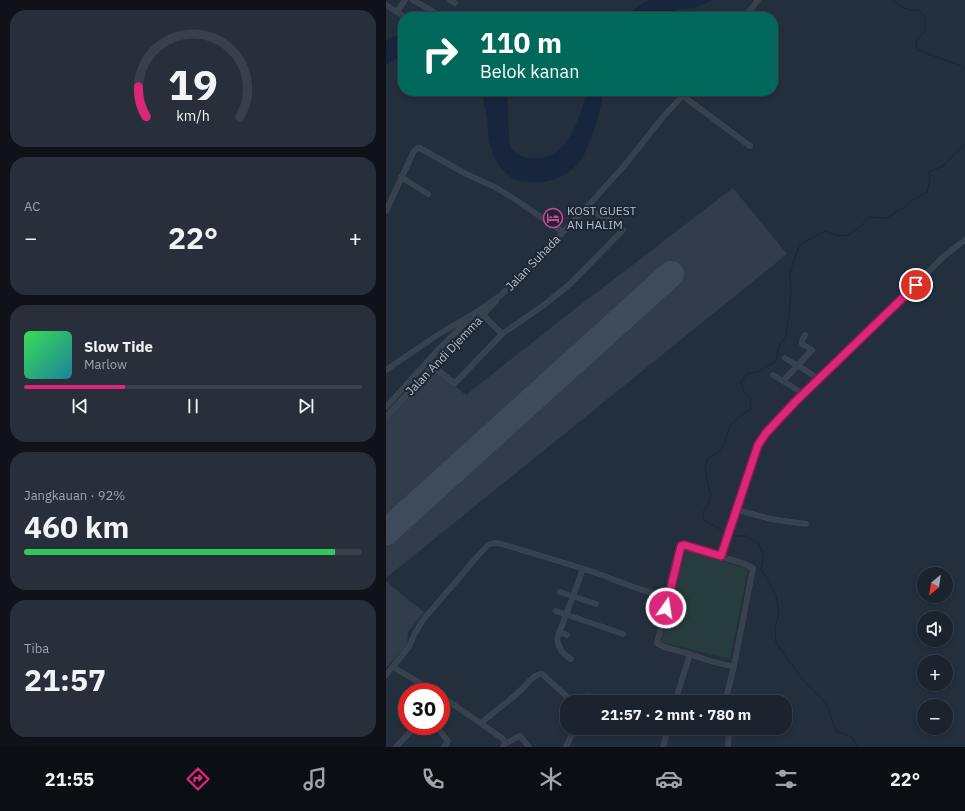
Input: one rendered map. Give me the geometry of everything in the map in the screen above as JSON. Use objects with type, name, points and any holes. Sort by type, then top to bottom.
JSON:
[{"type":"street","points":[[386,5],[397,12],[405,0]]},
{"type":"street","points":[[413,0],[434,12]]},
{"type":"street","points":[[450,0],[455,3]]},
{"type":"street","points":[[749,12],[758,0]]},
{"type":"street","points":[[683,96],[750,146]]},
{"type":"street","name":"Jalan Suhada","points":[[386,370],[439,334],[478,311],[501,295],[544,254],[624,166],[662,118],[683,96]]},
{"type":"street","points":[[386,210],[414,151],[420,148],[466,174],[495,187],[563,232]]},
{"type":"street","points":[[401,177],[428,194]]},
{"type":"street","points":[[429,361],[433,366],[456,383],[502,334],[544,305],[570,284],[623,230],[620,226],[586,208]]},
{"type":"street","points":[[721,556],[758,445],[766,433],[858,340],[944,257],[965,240]]},
{"type":"street","name":"Jalan Andi Djemma","points":[[386,417],[501,295]]},
{"type":"street","name":"Jalan Andi Djemma","points":[[386,407],[478,311]]},
{"type":"street","points":[[483,315],[502,334]]},
{"type":"street","points":[[783,381],[812,350],[802,344],[805,334]]},
{"type":"street","points":[[785,358],[819,380]]},
{"type":"street","points":[[773,375],[804,394]]},
{"type":"street","points":[[392,401],[397,405]]},
{"type":"street","points":[[737,510],[771,519],[806,524]]},
{"type":"street","points":[[386,675],[409,647],[423,620],[476,558],[488,545],[494,543],[502,544],[583,569],[652,593],[669,597]]},
{"type":"street","points":[[727,695],[734,666],[753,568],[721,556],[684,545],[681,546],[657,643],[664,647],[728,666],[734,666]]},
{"type":"street","points":[[570,659],[565,656],[556,639],[583,569]]},
{"type":"street","points":[[560,592],[573,595],[596,604]]},
{"type":"street","points":[[556,611],[623,634]]},
{"type":"street","points":[[559,632],[567,635]]},
{"type":"street","points":[[677,695],[690,654]]},
{"type":"street","points":[[393,667],[420,683]]},
{"type":"street","points":[[480,723],[510,700],[539,674],[542,674],[565,695]]},
{"type":"street","points":[[450,702],[502,738],[505,741],[504,745],[520,736],[529,747]]},
{"type":"street","points":[[396,747],[407,735]]},
{"type":"street","points":[[443,735],[448,741],[444,747]]},
{"type":"street","points":[[566,747],[572,735]]},
{"type":"street","points":[[663,747],[666,735]]},
{"type":"street","points":[[728,747],[729,735]]},
{"type":"shaded area","points":[[649,0],[711,0],[705,4],[693,8],[672,12],[631,12]]},
{"type":"shaded area","points":[[398,36],[398,57],[386,65],[386,41]]},
{"type":"shaded area","points":[[482,96],[507,96],[510,145],[517,154],[523,157],[542,158],[553,154],[562,147],[570,137],[580,114],[585,96],[602,96],[597,123],[581,160],[570,171],[556,179],[548,181],[525,182],[511,177],[505,172],[494,158],[489,137],[487,115]]},
{"type":"shaded area","points":[[733,188],[787,254],[386,578],[386,420],[433,368],[466,395],[558,322]]},
{"type":"shaded area","points":[[386,581],[424,612],[408,632],[407,645],[386,668]]},
{"type":"green space","points":[[686,550],[748,569],[730,659],[661,642]]},
{"type":"waterway","points":[[894,0],[904,8],[918,10],[925,17],[925,31],[916,41],[917,50],[962,66],[965,70]]},
{"type":"waterway","points":[[727,533],[704,520],[703,512],[709,503],[711,495],[705,467],[708,458],[721,451],[730,426],[741,415],[750,410],[751,399],[743,390],[741,382],[748,373],[758,372],[776,361],[779,347],[786,335],[791,291],[790,272],[799,245],[825,231],[836,235],[847,236],[859,228],[869,217],[887,218],[914,199],[927,192],[930,180],[929,172],[943,166],[965,143]]},
{"type":"waterway","points":[[730,535],[747,536],[759,544],[764,556],[761,569],[776,595],[779,612],[775,629],[776,643],[803,680],[826,703],[836,731],[852,737],[857,747]]},
{"type":"runway","points":[[386,532],[671,274]]},
{"type":"place","name":"KOST GUEST AN HALIM","points":[[553,218]]},
{"type":"route","points":[[666,608],[681,546],[684,545],[721,556],[758,445],[766,433],[795,402],[916,285]]}]
